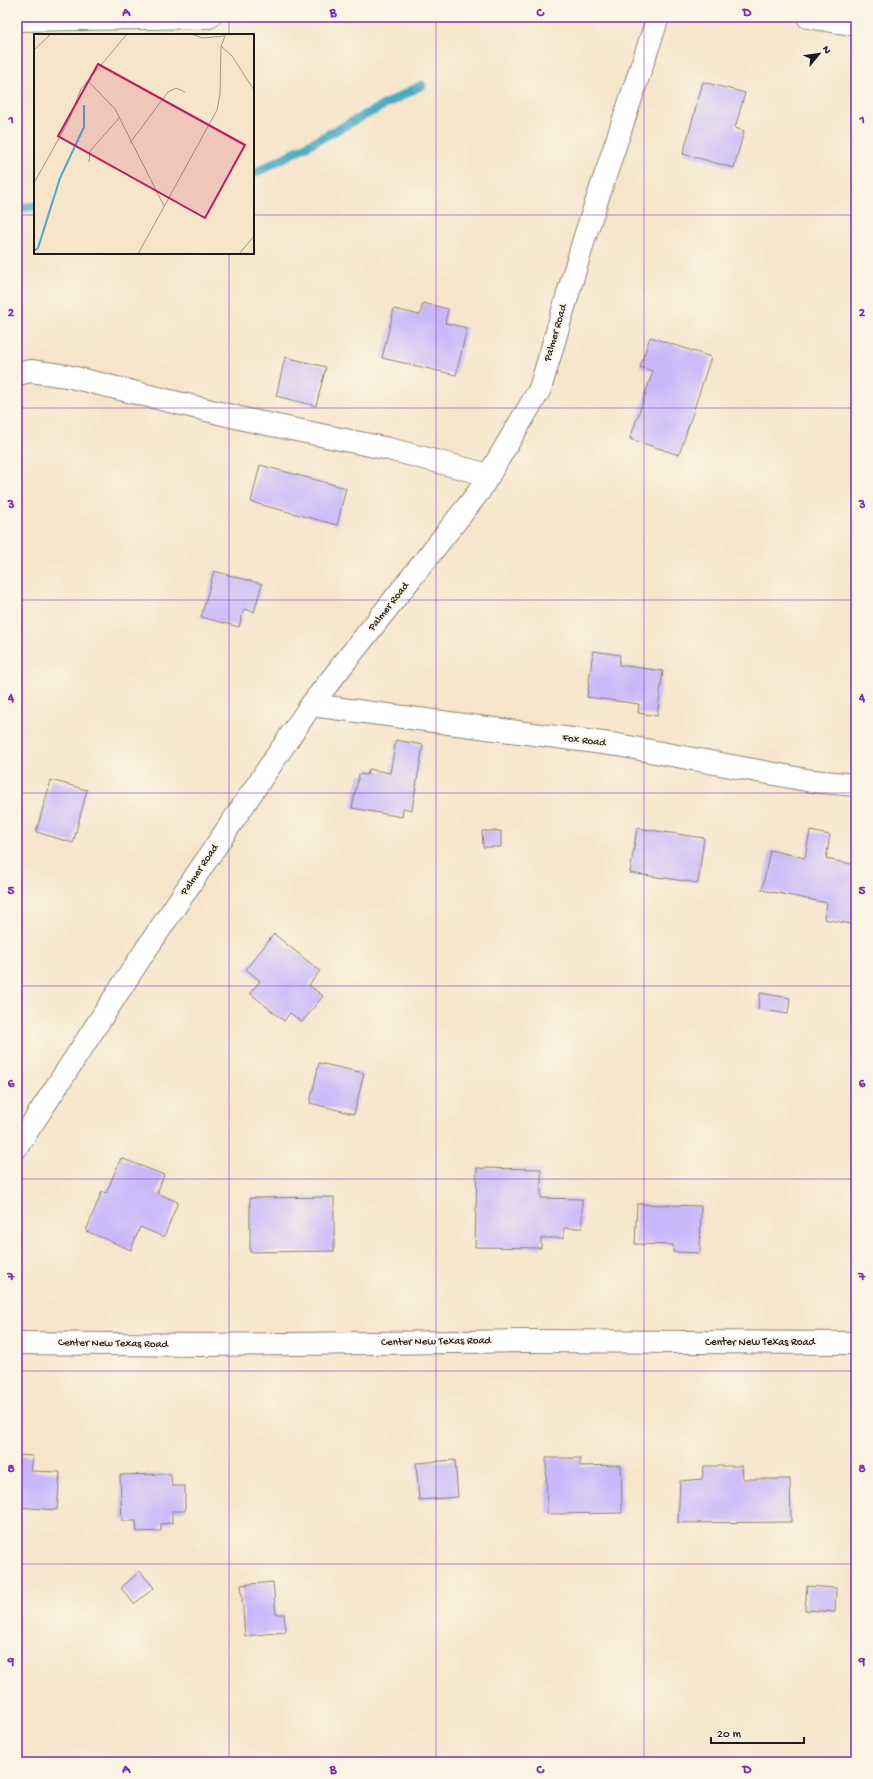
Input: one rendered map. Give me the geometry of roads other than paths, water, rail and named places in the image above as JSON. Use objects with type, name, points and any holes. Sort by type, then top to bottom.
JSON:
[{"type":"street","points":[[17,20],[209,17]]},
{"type":"street","name":"Palmer Road","points":[[17,1148],[143,954],[311,705],[478,493],[540,389],[585,236],[658,17]]},
{"type":"street","points":[[808,17],[856,25]]},
{"type":"street","points":[[17,374],[31,371],[68,376],[248,420],[389,449],[489,475]]},
{"type":"street","name":"Fox Road","points":[[311,705],[618,745],[812,780],[856,785]]},
{"type":"street","name":"Center New Texas Road","points":[[17,1343],[200,1345],[532,1341],[856,1343]]},
{"type":"waterway","points":[[254,173],[422,85]]},
{"type":"waterway","points":[[17,208],[34,206]]}]
